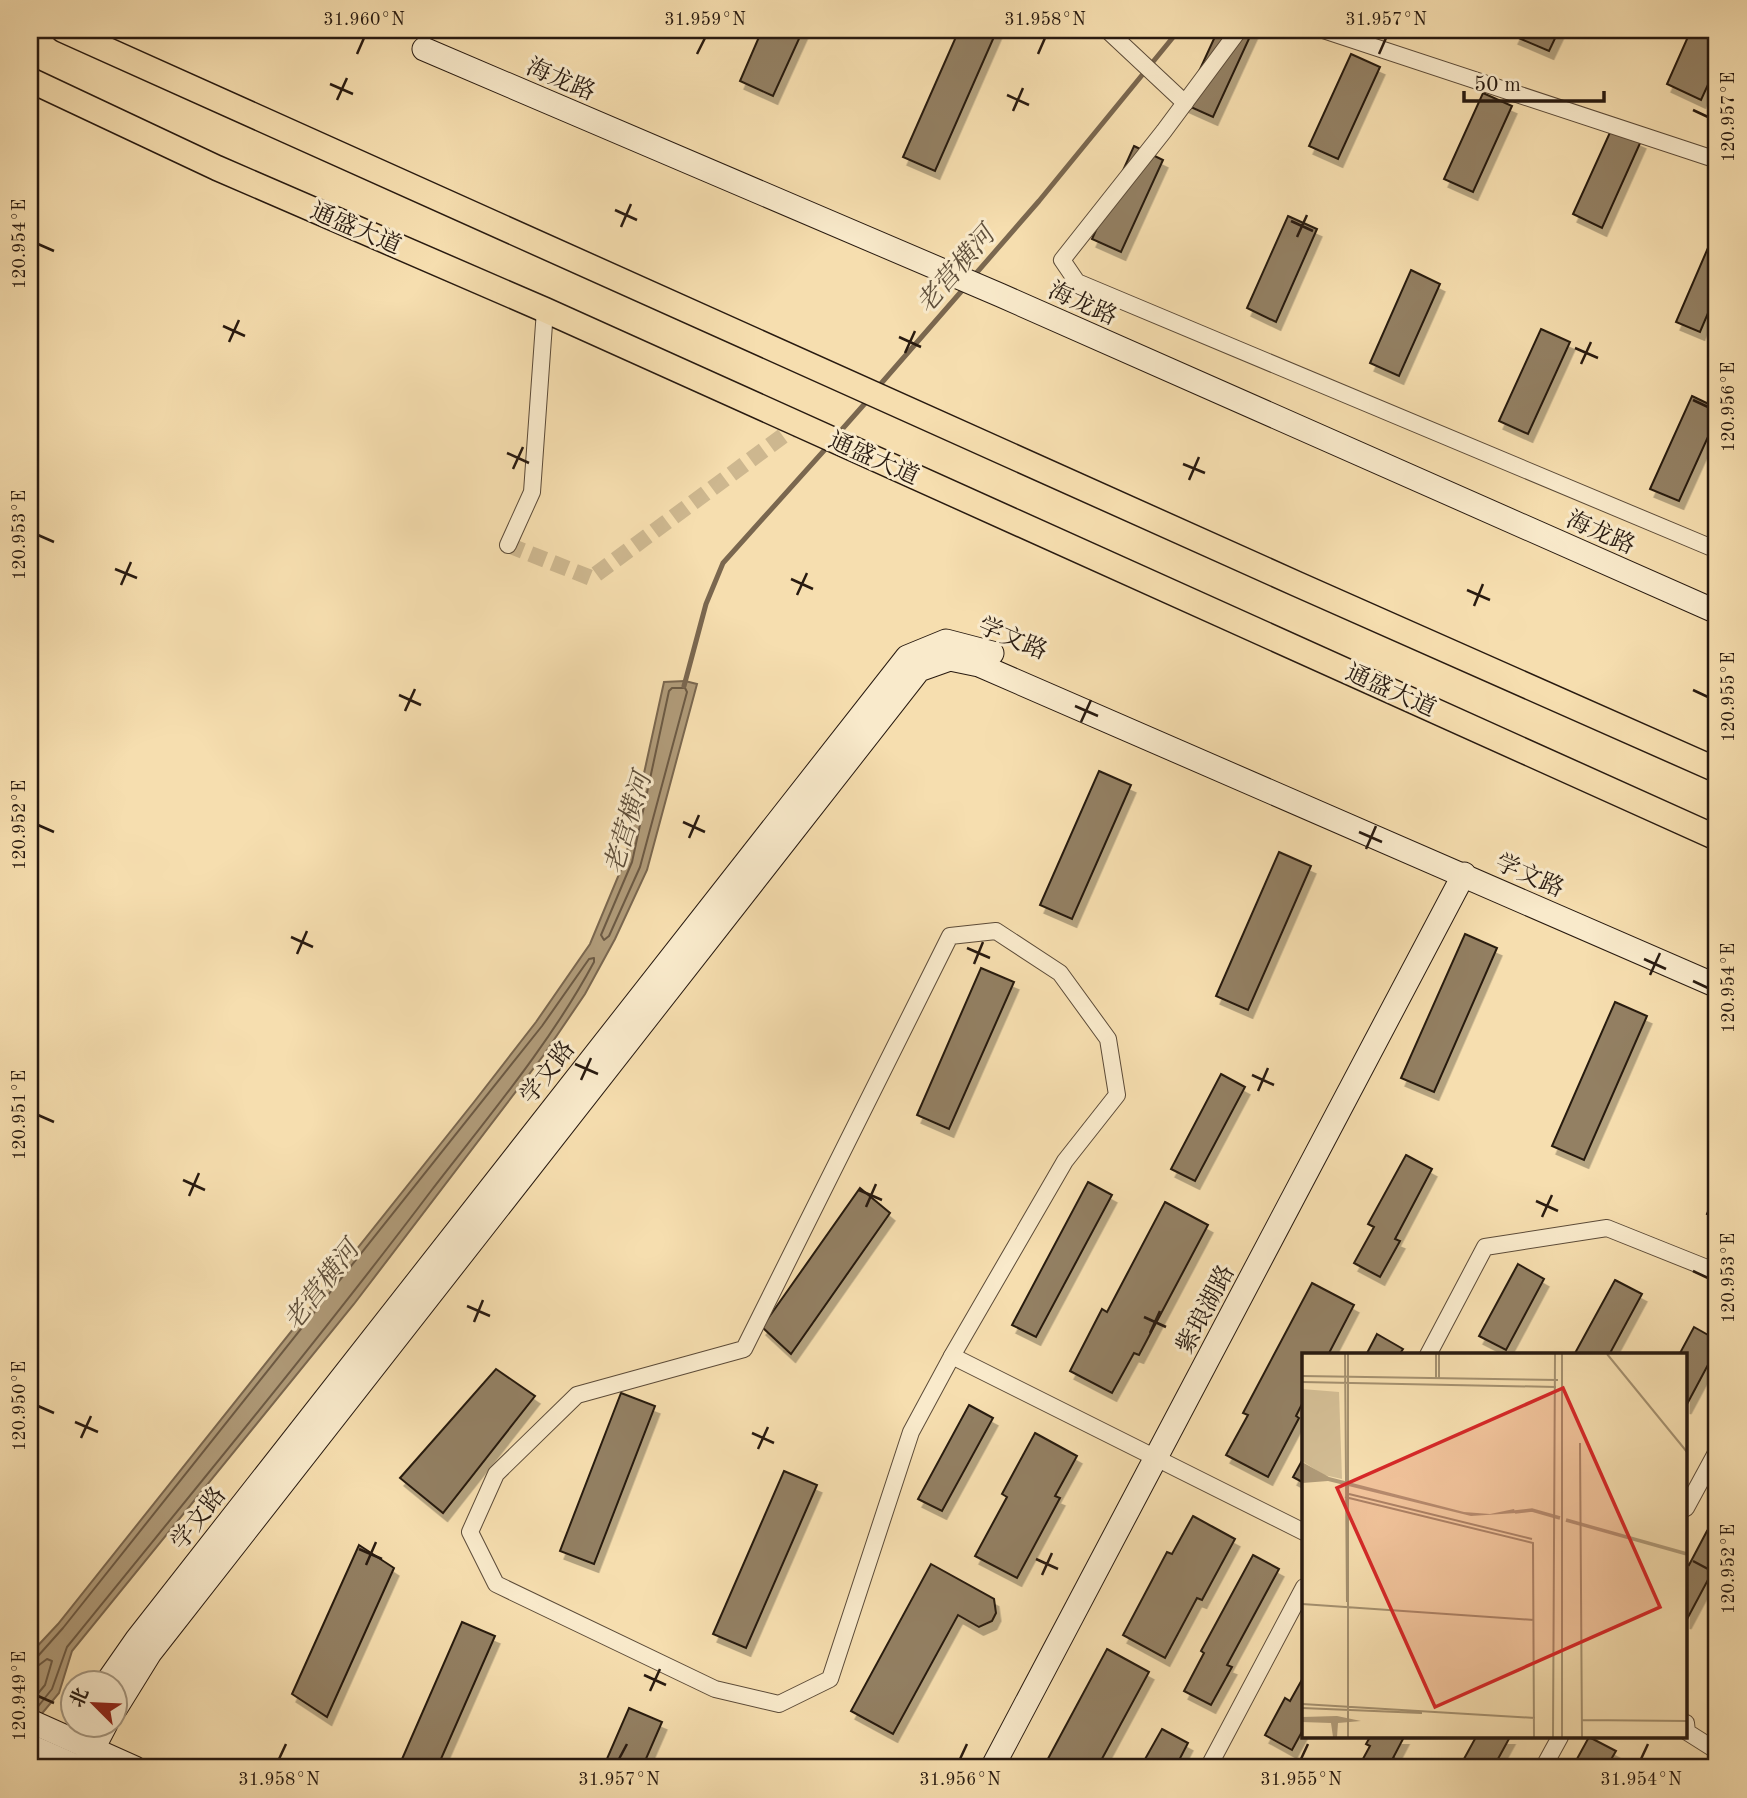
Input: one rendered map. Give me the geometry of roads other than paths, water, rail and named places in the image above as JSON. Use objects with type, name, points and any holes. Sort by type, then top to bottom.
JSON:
[{"type":"main road","points":[[63,30],[1717,770]]},
{"type":"main road","name":"通盛大道","points":[[30,80],[217,168],[545,310],[1717,838]]},
{"type":"street","points":[[1107,30],[1185,103]]},
{"type":"street","points":[[1239,30],[1062,260],[1077,282],[1717,550]]},
{"type":"street","points":[[1323,30],[1717,160]]},
{"type":"street","name":"海龙路","points":[[424,49],[1000,295],[1717,612]]},
{"type":"street","points":[[508,545],[532,492],[545,310]]},
{"type":"street","name":"学文路","points":[[117,1668],[907,657],[946,641],[987,651],[1045,680],[1090,712]]},
{"type":"street","name":"学文路","points":[[130,1685],[150,1653],[919,670],[950,659],[979,665],[1717,986]]},
{"type":"street","name":"紫琅湖路","points":[[992,1768],[1464,874]]},
{"type":"street","points":[[996,932],[1060,973],[1108,1039],[1117,1095],[1065,1161],[952,1356],[911,1432],[830,1679],[779,1704],[715,1689],[496,1584],[470,1532],[496,1474],[577,1395],[744,1349],[950,936],[996,932]]},
{"type":"street","points":[[1429,1353],[1485,1247],[1607,1228],[1717,1272]]},
{"type":"street","points":[[952,1356],[1302,1531]]},
{"type":"street","points":[[1688,1504],[1717,1451]]},
{"type":"street","points":[[1208,1768],[1302,1591]]},
{"type":"street","points":[[33,1731],[79,1752],[135,1768]]},
{"type":"street","points":[[1688,1733],[1717,1751]]},
{"type":"street","points":[[79,1752],[92,1738]]},
{"type":"street","points":[[1543,1768],[1559,1738]]},
{"type":"water","points":[[685,681],[697,684],[647,870],[615,939],[585,994],[543,1056],[354,1304],[72,1651],[67,1668],[60,1668],[59,1693],[30,1728],[30,1654],[58,1624],[474,1102],[536,1022],[590,944],[625,860],[664,682]]},
{"type":"waterway","name":"老营横河","points":[[972,278],[1179,30]]},
{"type":"waterway","name":"老营横河","points":[[878,387],[966,286]]},
{"type":"waterway","name":"老营横河","points":[[837,435],[868,400]]},
{"type":"waterway","name":"老营横河","points":[[684,686],[706,604],[723,563],[829,445]]},
{"type":"tunnel","points":[[508,545],[591,578],[799,424]]}]
